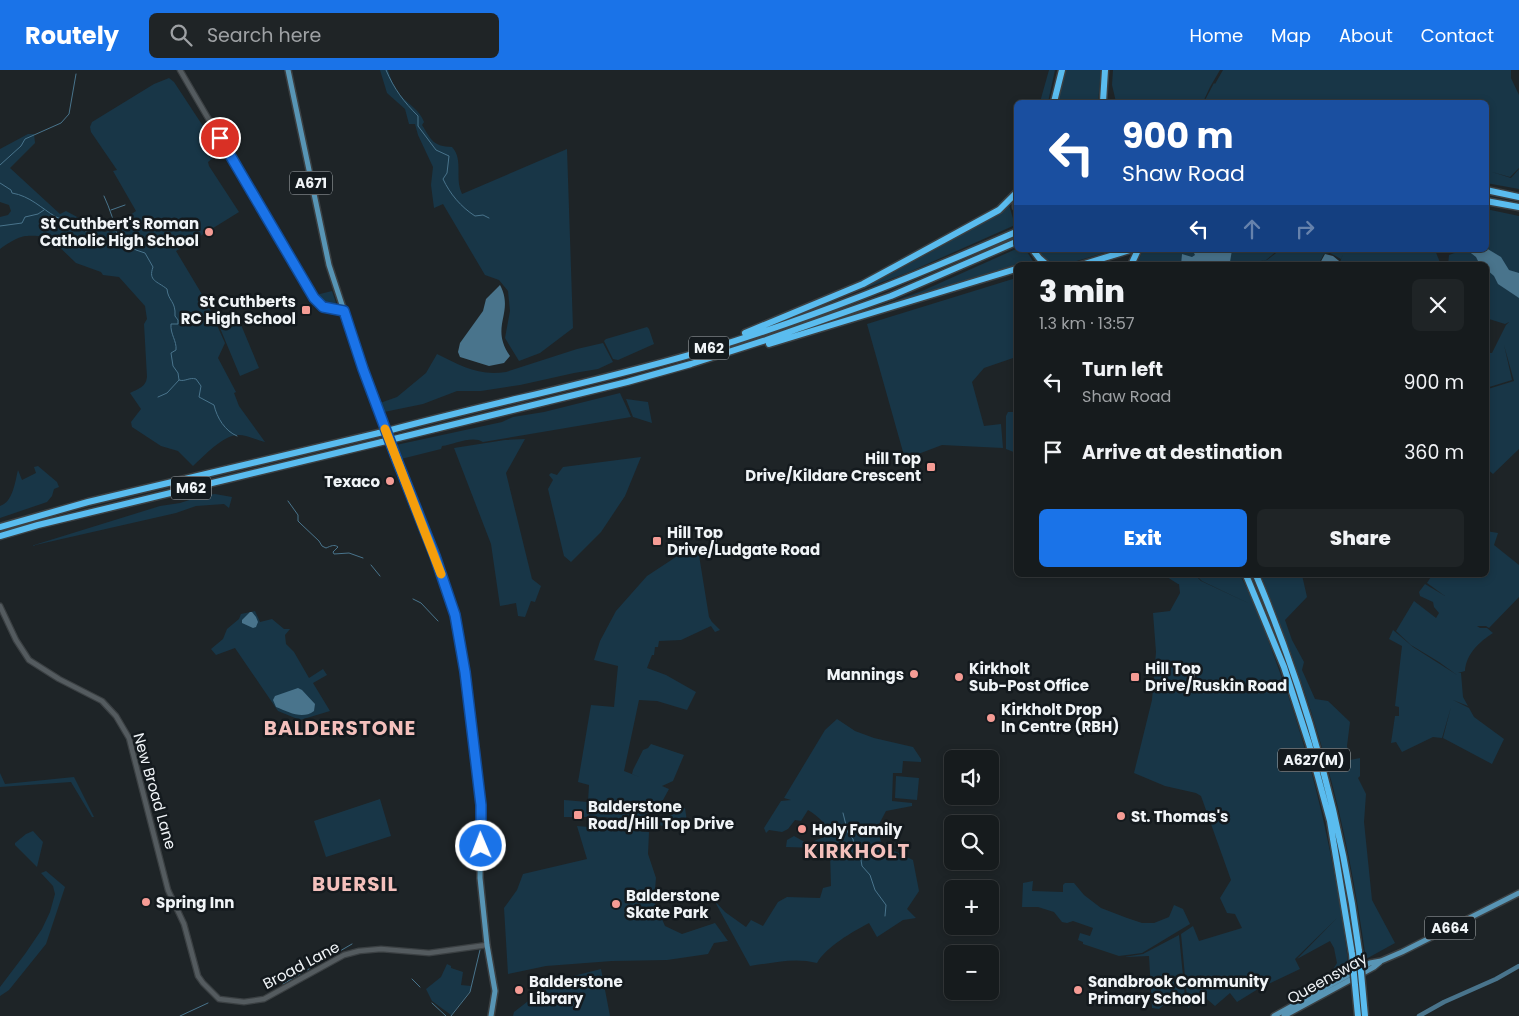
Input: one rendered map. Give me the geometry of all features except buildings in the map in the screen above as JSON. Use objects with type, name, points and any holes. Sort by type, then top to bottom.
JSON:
[{"type":"highway","points":[[1054,100],[1062,70]]},
{"type":"highway","points":[[1103,100],[1105,70]]},
{"type":"highway","points":[[1489,191],[1519,197]]},
{"type":"highway","name":"M62","points":[[705,350],[863,284],[936,246],[999,210],[1014,195]]},
{"type":"highway","points":[[1489,202],[1519,207]]},
{"type":"highway","name":"M62","points":[[0,527],[88,502],[379,433],[618,374],[705,350],[764,331],[911,278],[1014,233]]},
{"type":"highway","name":"M62","points":[[691,364],[811,325],[891,296],[1014,243]]},
{"type":"highway","points":[[1091,262],[1123,252]]},
{"type":"highway","points":[[1035,253],[1044,262]]},
{"type":"highway","name":"M62","points":[[0,536],[38,525],[543,403],[778,341],[1014,270]]},
{"type":"highway","name":"A627(M)","points":[[1247,577],[1284,667],[1309,744],[1330,821],[1365,1016]]},
{"type":"highway","name":"A627(M)","points":[[1257,577],[1284,644],[1323,766],[1347,874],[1355,953],[1358,1016]]},
{"type":"main road","points":[[180,70],[311,295],[323,307],[344,311]]},
{"type":"main road","name":"A671","points":[[288,70],[329,265],[394,451],[435,556],[455,615],[465,672],[481,805],[480,878],[495,991],[491,1016]]},
{"type":"main road","name":"New Broad Lane","points":[[0,606],[16,640],[29,660],[59,679],[102,701],[116,716],[129,738],[168,890]]},
{"type":"main road","name":"Broad Lane","points":[[168,890],[184,924],[198,976],[219,1000],[244,1002],[264,999],[344,955],[359,951],[381,949],[429,953],[488,945]]},
{"type":"main road","name":"Queensway","points":[[1284,1016],[1368,971],[1381,962],[1519,892]]},
{"type":"main road","name":"Queensway","points":[[1274,1016],[1370,963],[1381,962]]},
{"type":"shaded area","points":[[380,70],[388,70],[398,92],[417,110],[422,118],[424,122],[422,125],[431,139],[437,144],[452,147],[456,152],[462,194],[567,149],[573,328],[540,353],[519,361],[505,338],[510,311],[508,291],[499,280],[485,275],[443,204],[434,208],[431,185],[433,167],[415,124],[409,124],[405,109],[387,93]]},
{"type":"shaded area","points":[[1049,70],[1055,70],[1048,100],[1041,100]]},
{"type":"shaded area","points":[[1064,70],[1101,70],[1098,100],[1057,100]]},
{"type":"shaded area","points":[[1113,70],[1220,70],[1204,100],[1116,100],[1112,85]]},
{"type":"shaded area","points":[[1223,70],[1511,70],[1511,78],[1519,95],[1519,168],[1510,177],[1492,172],[1511,178],[1519,169],[1519,189],[1489,184],[1489,100],[1205,100]]},
{"type":"shaded area","points":[[169,78],[174,82],[220,152],[208,162],[209,166],[239,212],[176,251],[206,301],[225,343],[218,358],[236,392],[234,393],[239,406],[265,442],[238,435],[226,438],[193,466],[178,451],[161,446],[132,427],[131,422],[141,409],[130,393],[139,389],[147,377],[144,324],[147,319],[145,306],[119,277],[103,275],[101,272],[76,263],[49,237],[33,236],[18,238],[0,249],[0,217],[8,215],[11,211],[9,205],[0,202],[0,149],[28,134],[34,134],[35,143],[10,168],[60,214],[66,211],[105,232],[136,211],[113,171],[117,170],[91,132],[92,122],[154,84]]},
{"type":"shaded area","points":[[1009,205],[1014,225],[907,273],[841,297],[896,271],[944,245]]},
{"type":"shaded area","points":[[1489,210],[1519,216],[1519,449],[1493,474],[1489,471],[1489,389],[1514,381],[1504,345],[1512,380],[1489,387],[1489,353],[1492,353],[1509,322],[1505,324],[1489,319],[1489,262],[1448,262],[1449,255],[1457,252],[1489,252]]},
{"type":"shaded area","points":[[1014,250],[1014,252],[1027,252],[1033,262],[1014,262],[1014,266],[939,290],[883,305],[922,291]]},
{"type":"shaded area","points":[[1489,250],[1501,257],[1509,270],[1519,273],[1519,298],[1498,284],[1489,272],[1489,262],[1478,262],[1470,252],[1489,252]]},
{"type":"shaded area","points":[[1039,252],[1107,252],[1073,262],[1046,261]]},
{"type":"shaded area","points":[[1142,252],[1276,252],[1266,260],[1257,262],[1137,262]]},
{"type":"shaded area","points":[[1191,252],[1232,252],[1230,262],[1181,262],[1182,254],[1192,257],[1195,255]]},
{"type":"shaded area","points":[[1277,252],[1436,252],[1440,262],[1340,262],[1343,254],[1341,259],[1330,253],[1324,254],[1320,262],[1257,262],[1267,260]]},
{"type":"shaded area","points":[[1325,254],[1333,256],[1340,262],[1321,262]]},
{"type":"shaded area","points":[[1014,279],[1014,358],[984,368],[972,382],[984,426],[1001,424],[1003,448],[942,445],[905,459],[867,324]]},
{"type":"shaded area","points":[[500,285],[505,304],[502,336],[510,356],[504,363],[489,366],[460,357],[458,352],[460,343],[483,311],[486,299]]},
{"type":"shaded area","points":[[332,291],[336,303],[333,306],[328,305],[316,295]]},
{"type":"shaded area","points":[[239,320],[259,368],[240,376],[220,328]]},
{"type":"shaded area","points":[[647,327],[654,344],[618,360],[613,359],[604,341],[606,339]]},
{"type":"shaded area","points":[[603,343],[613,362],[598,369],[520,385],[481,391],[457,391],[423,404],[384,412],[380,403],[397,397],[426,373],[437,354],[470,369],[496,373],[506,372],[577,349]]},
{"type":"shaded area","points":[[620,393],[631,417],[483,442],[474,439],[463,441],[442,446],[441,449],[401,459],[396,445],[502,422],[513,417],[544,412]]},
{"type":"shaded area","points":[[626,399],[648,402],[652,423],[633,417]]},
{"type":"shaded area","points":[[1008,412],[1014,412],[1014,452],[1006,449],[1006,416]]},
{"type":"shaded area","points":[[525,439],[506,473],[532,579],[541,586],[535,602],[531,601],[525,617],[518,616],[516,603],[500,606],[491,544],[454,448],[505,440]]},
{"type":"shaded area","points":[[641,457],[625,496],[601,532],[571,562],[564,556],[548,489],[553,480],[549,475],[551,473],[557,475],[563,467]]},
{"type":"shaded area","points":[[38,466],[57,482],[59,487],[54,489],[52,496],[47,502],[0,518],[0,506],[11,496],[18,470],[22,480],[36,473],[34,467]]},
{"type":"shaded area","points":[[215,494],[232,497],[229,508],[224,504],[196,506],[176,513],[31,546],[160,506]]},
{"type":"shaded area","points":[[1489,532],[1498,533],[1494,545],[1519,565],[1519,597],[1489,628],[1477,626],[1487,628],[1493,633],[1474,649],[1468,659],[1465,671],[1458,673],[1461,673],[1463,697],[1468,706],[1453,700],[1469,708],[1474,717],[1504,739],[1492,764],[1443,738],[1451,707],[1442,738],[1433,737],[1402,752],[1396,742],[1391,743],[1395,716],[1399,716],[1399,707],[1395,706],[1402,646],[1389,639],[1393,630],[1413,647],[1457,675],[1411,645],[1396,631],[1414,601],[1436,618],[1439,613],[1434,607],[1433,602],[1420,596],[1419,592],[1425,584],[1445,596],[1427,583],[1431,577],[1489,577]]},
{"type":"shaded area","points":[[698,549],[709,617],[720,630],[715,632],[711,626],[681,640],[659,641],[658,647],[655,647],[654,655],[652,655],[647,668],[666,675],[696,692],[687,710],[657,701],[639,700],[624,771],[642,778],[632,774],[633,770],[643,750],[651,744],[684,755],[673,781],[662,786],[669,789],[663,800],[649,804],[647,817],[664,819],[685,808],[688,828],[605,817],[564,817],[564,800],[588,802],[589,785],[578,782],[591,705],[614,707],[618,666],[594,660],[600,641],[616,611],[647,576],[682,553]]},
{"type":"shaded area","points":[[1167,577],[1197,577],[1201,581],[1250,604],[1202,581],[1198,577],[1241,577],[1263,627],[1289,697],[1312,773],[1330,851],[1349,969],[1322,985],[1321,982],[1329,976],[1337,963],[1334,948],[1330,941],[1297,959],[1337,918],[1295,959],[1300,969],[1258,989],[1237,1002],[1230,993],[1215,1006],[1201,994],[1188,1008],[1181,934],[1193,926],[1199,941],[1242,928],[1235,914],[1227,913],[1220,898],[1231,880],[1201,796],[1196,793],[1165,786],[1134,773],[1152,700],[1156,652],[1153,613],[1170,611],[1180,593],[1178,584]]},
{"type":"shaded area","points":[[1262,577],[1302,577],[1307,597],[1285,620],[1292,640],[1304,662],[1302,670],[1315,699],[1328,701],[1350,722],[1347,746],[1350,760],[1360,758],[1360,776],[1358,778],[1366,794],[1364,822],[1372,900],[1395,943],[1366,959],[1358,907],[1337,802],[1302,684]]},
{"type":"shaded area","points":[[255,611],[260,622],[272,619],[284,629],[290,629],[285,635],[286,644],[294,652],[309,678],[323,669],[327,675],[313,683],[330,711],[300,720],[278,711],[235,648],[216,655],[211,649],[223,639],[227,629],[239,619],[241,614]]},
{"type":"shaded area","points":[[250,612],[256,617],[258,622],[256,627],[253,628],[242,623],[242,620]]},
{"type":"shaded area","points":[[298,688],[315,704],[314,711],[309,714],[300,715],[276,707],[273,700],[275,696]]},
{"type":"shaded area","points":[[837,719],[855,731],[874,738],[913,747],[921,759],[921,762],[903,761],[902,773],[893,773],[892,801],[912,803],[912,806],[886,811],[877,828],[882,845],[913,860],[919,891],[907,909],[916,918],[903,920],[877,937],[869,923],[847,935],[827,951],[817,963],[792,961],[750,966],[714,900],[725,912],[746,927],[751,920],[763,926],[778,902],[787,897],[820,898],[823,888],[831,886],[830,852],[825,845],[819,848],[786,847],[787,840],[794,836],[810,845],[816,840],[828,836],[826,827],[819,818],[808,810],[801,821],[795,820],[788,829],[782,832],[769,830],[766,833],[764,828],[781,801],[791,800],[784,798],[825,730]]},
{"type":"shaded area","points":[[0,773],[5,784],[74,777],[94,817],[92,817],[71,782],[0,787]]},
{"type":"shaded area","points":[[896,776],[919,778],[917,800],[895,798]]},
{"type":"shaded area","points":[[380,799],[391,836],[326,857],[314,821]]},
{"type":"shaded area","points":[[577,826],[649,832],[648,854],[656,878],[654,901],[665,926],[682,934],[715,923],[728,941],[714,943],[708,954],[667,960],[612,961],[546,966],[508,974],[504,908],[517,890],[523,874],[587,859]]},
{"type":"shaded area","points":[[33,831],[43,842],[37,867],[15,845],[26,834]]},
{"type":"shaded area","points":[[46,871],[65,887],[46,944],[9,990],[0,996],[0,987],[42,929],[50,912],[55,894],[53,886],[41,873]]},
{"type":"shaded area","points":[[1033,881],[1032,891],[1063,892],[1063,885],[1065,883],[1074,883],[1084,895],[1101,908],[1142,923],[1154,923],[1169,917],[1174,905],[1183,909],[1190,924],[1142,953],[1119,956],[1083,944],[1083,942],[1078,940],[1080,933],[1090,936],[1093,928],[1073,921],[1062,922],[1054,912],[1038,907],[1022,907],[1023,883]]},
{"type":"shaded area","points":[[1179,935],[1186,1007],[1176,994],[1159,1009],[1152,1008],[1149,956],[1124,957],[1143,954]]},
{"type":"shaded area","points":[[447,964],[451,968],[463,972],[461,985],[471,986],[470,991],[451,1015],[432,1001],[426,989],[441,977]]},
{"type":"shaded area","points":[[601,969],[610,1016],[513,1016],[514,1012],[554,981]]},
{"type":"waterway","points":[[386,70],[400,95],[418,116],[418,126],[436,150],[449,156],[447,173],[443,179],[449,190],[465,209],[475,216],[483,215],[489,218]]},
{"type":"waterway","points":[[0,165],[21,146],[25,139],[61,123],[69,114],[76,74]]},
{"type":"waterway","points":[[0,183],[11,190],[12,193],[30,200],[56,217],[72,220],[95,240],[119,239],[136,250],[145,253],[153,267],[153,278],[167,289],[178,320],[178,324],[171,324],[176,347],[176,350],[171,353],[173,366],[178,373],[179,380],[196,379],[201,386],[199,397],[214,405],[222,424],[237,436]]},
{"type":"waterway","points":[[104,196],[118,239]]},
{"type":"waterway","points":[[111,210],[125,205]]},
{"type":"waterway","points":[[0,226],[22,223],[25,217],[38,214],[44,210]]},
{"type":"waterway","points":[[158,397],[167,393],[179,380]]},
{"type":"waterway","points":[[288,501],[298,515],[298,521],[322,546],[326,548],[334,545],[338,547],[333,552],[334,554],[349,553],[363,558]]},
{"type":"waterway","points":[[371,565],[380,576]]},
{"type":"waterway","points":[[413,599],[421,603],[438,621]]},
{"type":"waterway","points":[[843,813],[848,833],[860,854],[862,866],[870,875],[875,890],[886,905],[885,916]]},
{"type":"waterway","points":[[283,984],[352,944]]},
{"type":"waterway","points":[[451,1016],[470,992],[480,950]]},
{"type":"waterway","points":[[1419,1016],[1519,966]]},
{"type":"waterway","points":[[412,979],[420,987]]},
{"type":"waterway","points":[[180,1016],[208,1003]]},
{"type":"waterway","points":[[432,1003],[446,1016]]},
{"type":"slow traffic","points":[[385,429],[441,574]]},
{"type":"place","name":"St Cuthbert's Roman Catholic High School","points":[[209,232]]},
{"type":"place","name":"St Cuthberts RC High School","points":[[306,310]]},
{"type":"place","name":"Hill Top Drive/Kildare Crescent","points":[[931,467]]},
{"type":"place","name":"Texaco","points":[[390,481]]},
{"type":"place","name":"Hill Top Drive/Ludgate Road","points":[[657,541]]},
{"type":"place","name":"Mannings","points":[[914,674]]},
{"type":"place","name":"Kirkholt Sub-Post Office","points":[[959,677]]},
{"type":"place","name":"Hill Top Drive/Ruskin Road","points":[[1135,677]]},
{"type":"place","name":"Kirkholt Drop In Centre (RBH)","points":[[991,718]]},
{"type":"place","name":"Balderstone Road/Hill Top Drive","points":[[578,815]]},
{"type":"place","name":"St. Thomas's","points":[[1121,816]]},
{"type":"place","name":"Holy Family","points":[[802,829]]},
{"type":"place","name":"Spring Inn","points":[[146,902]]},
{"type":"place","name":"Balderstone Skate Park","points":[[616,904]]},
{"type":"place","name":"Balderstone Library","points":[[519,990]]},
{"type":"place","name":"Sandbrook Community Primary School","points":[[1078,990]]},
{"type":"district","name":"BALDERSTONE","points":[[340,728]]},
{"type":"district","name":"KIRKHOLT","points":[[857,851]]},
{"type":"district","name":"BUERSIL","points":[[355,884]]},
{"type":"route","points":[[220,138],[309,292],[323,307],[344,311],[363,369],[435,556],[455,615],[465,672],[481,805],[481,846]]}]
